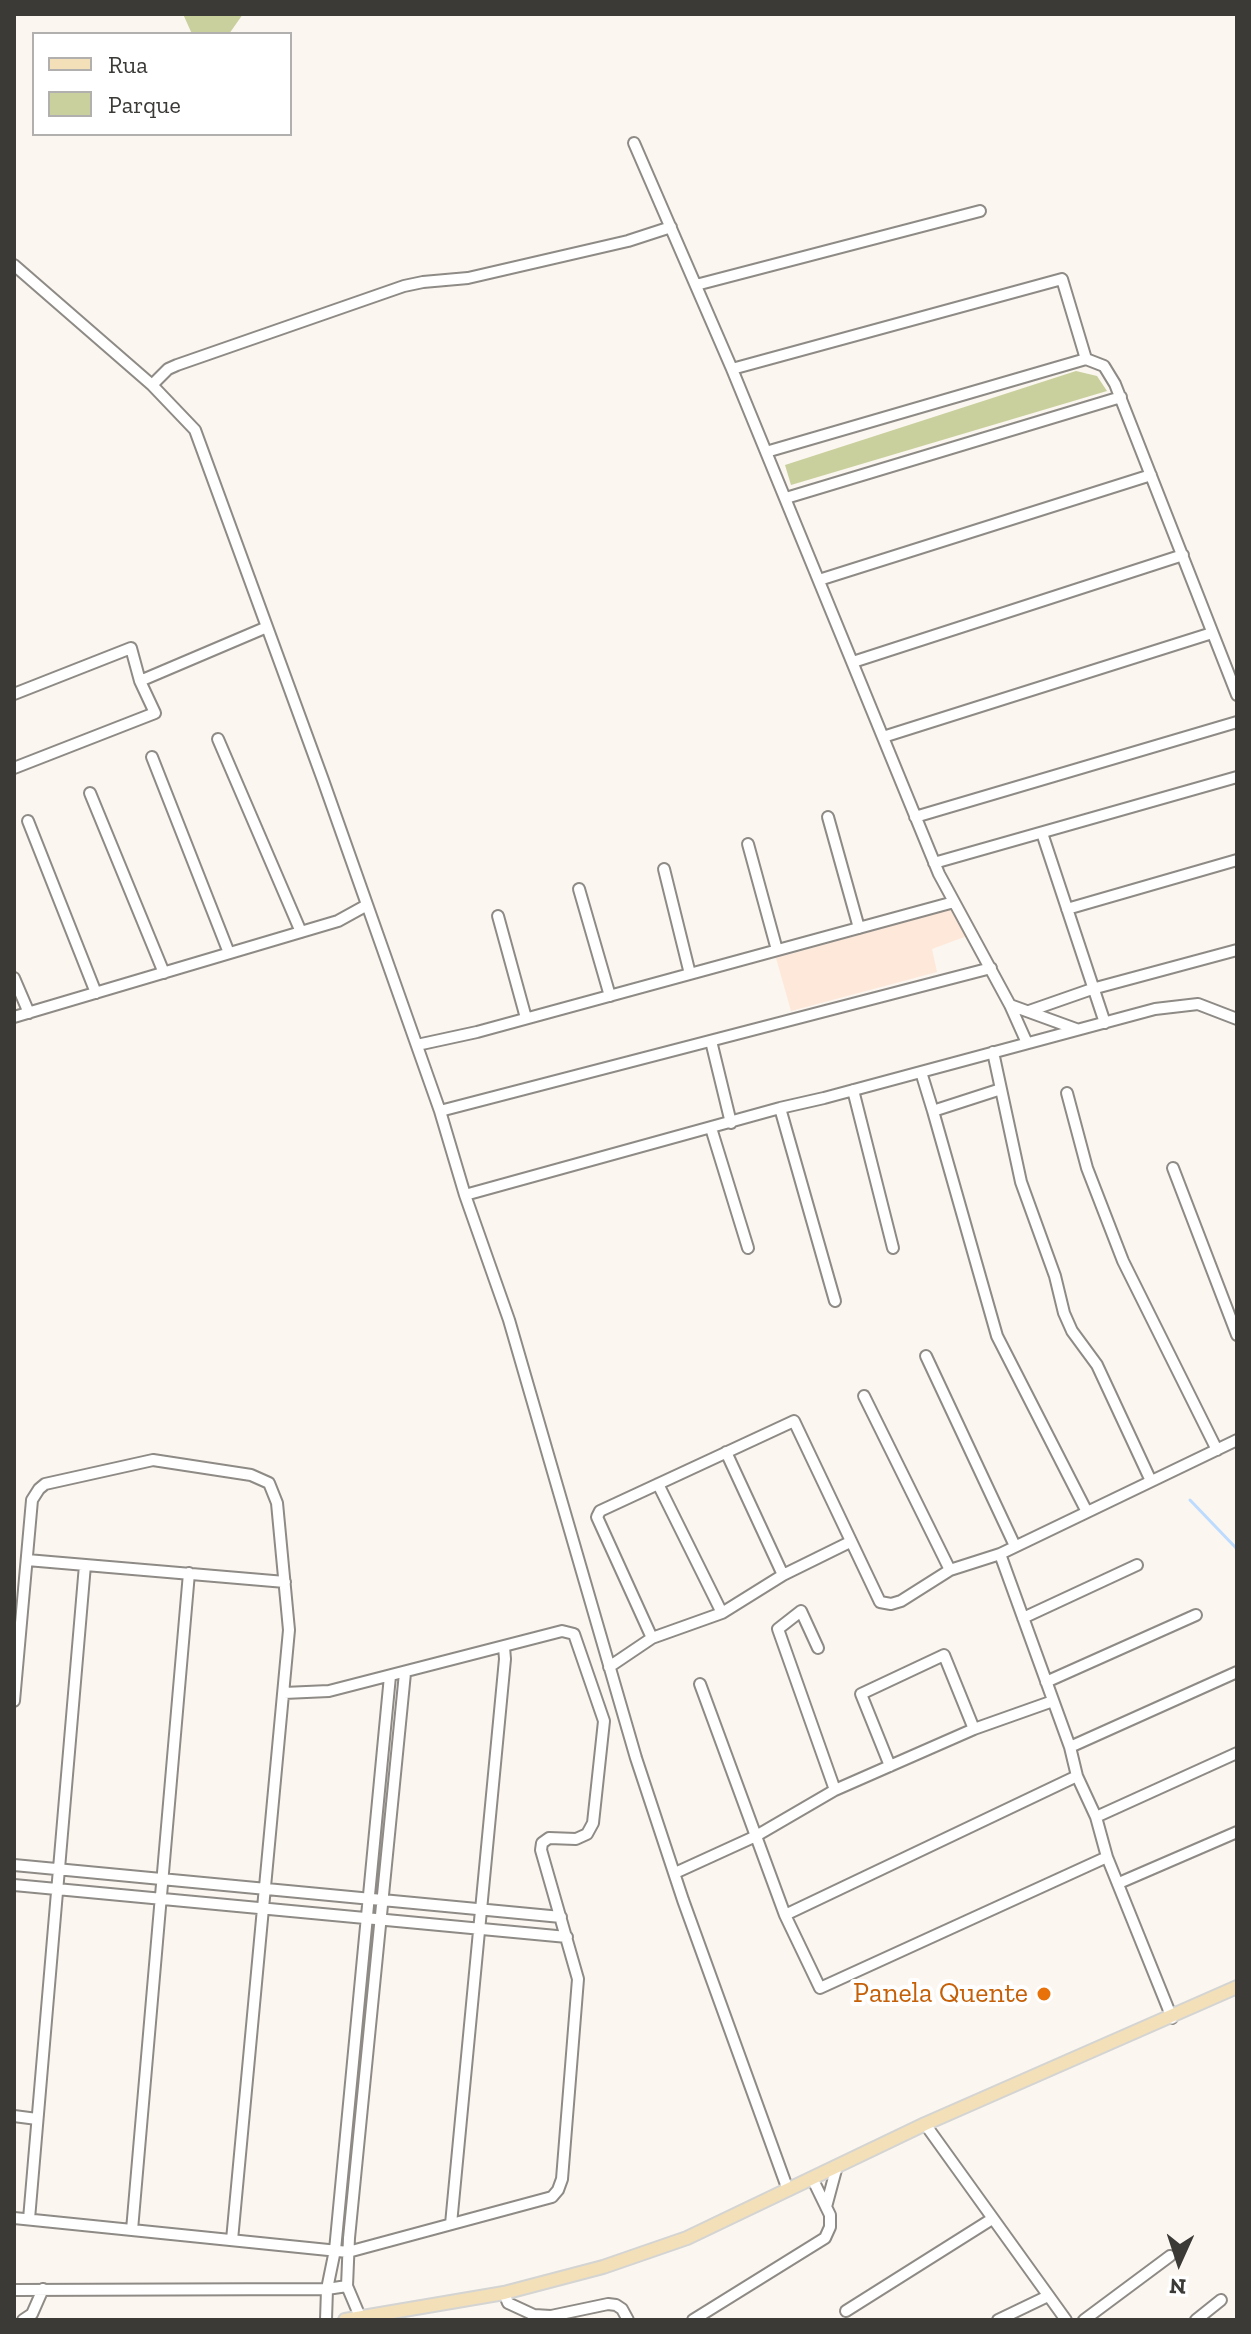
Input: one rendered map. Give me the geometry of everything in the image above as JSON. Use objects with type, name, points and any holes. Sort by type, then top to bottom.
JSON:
[{"type":"main road","points":[[345,2320],[504,2293],[603,2267],[687,2238],[925,2124],[1237,1987]]},
{"type":"street","points":[[634,143],[786,498],[934,863],[991,968],[1027,1043]]},
{"type":"street","points":[[696,285],[980,211]]},
{"type":"street","points":[[152,385],[168,369],[177,365],[404,286],[468,278],[628,241],[671,227]]},
{"type":"street","points":[[14,265],[152,385],[195,430],[440,1111],[465,1195],[509,1320],[636,1758],[788,2190]]},
{"type":"street","points":[[732,369],[1062,279],[1086,359]]},
{"type":"street","points":[[766,452],[1086,359],[1104,366],[1121,397],[1237,695]]},
{"type":"street","points":[[786,498],[1121,397]]},
{"type":"street","points":[[819,580],[1151,475]]},
{"type":"street","points":[[853,662],[1183,555]]},
{"type":"street","points":[[140,681],[267,627]]},
{"type":"street","points":[[883,737],[1212,633]]},
{"type":"street","points":[[14,694],[131,648],[140,681],[155,713],[14,768]]},
{"type":"street","points":[[915,817],[1237,722]]},
{"type":"street","points":[[218,739],[301,932]]},
{"type":"street","points":[[152,757],[229,953]]},
{"type":"street","points":[[934,863],[1237,777]]},
{"type":"street","points":[[90,793],[164,973]]},
{"type":"street","points":[[828,817],[859,928]]},
{"type":"street","points":[[28,821],[96,993]]},
{"type":"street","points":[[1042,833],[1105,1023]]},
{"type":"street","points":[[748,844],[777,950]]},
{"type":"street","points":[[1067,909],[1237,860]]},
{"type":"street","points":[[664,869],[690,974]]},
{"type":"street","points":[[579,889],[610,996]]},
{"type":"street","points":[[417,1045],[954,902]]},
{"type":"street","points":[[14,1017],[338,921],[367,905]]},
{"type":"street","points":[[498,916],[526,1018]]},
{"type":"street","points":[[1029,1011],[1092,989],[1237,950]]},
{"type":"street","points":[[440,1111],[991,968]]},
{"type":"street","points":[[14,978],[29,1013]]},
{"type":"street","points":[[465,1195],[1155,1009],[1198,1004],[1237,1019]]},
{"type":"street","points":[[1010,1005],[1077,1030]]},
{"type":"street","points":[[711,1041],[731,1123]]},
{"type":"street","points":[[993,1052],[1021,1182],[1055,1276],[1064,1313],[1072,1331],[1097,1365],[1151,1481]]},
{"type":"street","points":[[921,1072],[997,1336],[1087,1512]]},
{"type":"street","points":[[933,1111],[1001,1089]]},
{"type":"street","points":[[853,1090],[893,1248]]},
{"type":"street","points":[[1067,1093],[1087,1168],[1123,1261],[1217,1450]]},
{"type":"street","points":[[780,1108],[835,1301]]},
{"type":"street","points":[[711,1128],[748,1248]]},
{"type":"street","points":[[1173,1168],[1237,1335]]},
{"type":"street","points":[[926,1356],[1015,1546]]},
{"type":"street","points":[[864,1396],[950,1570]]},
{"type":"street","points":[[652,1638],[597,1517],[600,1511],[794,1421],[880,1602],[886,1604],[901,1601],[950,1570],[1000,1554],[1237,1440]]},
{"type":"street","points":[[726,1452],[783,1575]]},
{"type":"street","points":[[14,1701],[32,1500],[39,1489],[45,1484],[153,1460],[251,1475],[269,1483],[277,1503],[289,1630],[232,2240]]},
{"type":"street","points":[[658,1484],[722,1613]]},
{"type":"street","points":[[609,1667],[652,1638],[722,1613],[783,1575],[850,1542]]},
{"type":"street","points":[[1000,1554],[1070,1747],[1077,1776],[1096,1817],[1107,1857],[1172,2018]]},
{"type":"street","points":[[27,1560],[285,1582]]},
{"type":"street","points":[[29,2219],[85,1565]]},
{"type":"street","points":[[1023,1618],[1137,1565]]},
{"type":"street","points":[[132,2230],[189,1573]]},
{"type":"street","points":[[818,1648],[801,1611],[778,1629],[835,1790]]},
{"type":"street","points":[[1046,1682],[1196,1615]]},
{"type":"street","points":[[14,2218],[348,2252],[552,2197],[558,2190],[562,2179],[579,1994],[567,1937],[541,1850],[542,1843],[549,1838],[576,1839],[587,1834],[593,1823],[604,1721],[574,1634],[562,1631],[329,1691],[284,1693]]},
{"type":"street","points":[[451,2224],[504,1647]]},
{"type":"street","points":[[890,1766],[861,1694],[944,1655],[974,1729]]},
{"type":"street","points":[[1070,1747],[1237,1672]]},
{"type":"street","points":[[361,2319],[347,2286],[348,2252],[405,1673]]},
{"type":"street","points":[[326,2320],[390,1676]]},
{"type":"street","points":[[700,1684],[785,1915],[820,1988],[1107,1857]]},
{"type":"street","points":[[675,1873],[756,1836],[835,1790],[974,1729],[1053,1701]]},
{"type":"street","points":[[1096,1817],[1237,1753]]},
{"type":"street","points":[[785,1915],[1077,1776]]},
{"type":"street","points":[[1119,1883],[1237,1832]]},
{"type":"street","points":[[14,1865],[561,1917]]},
{"type":"street","points":[[14,1885],[567,1937]]},
{"type":"street","points":[[14,2116],[37,2119]]},
{"type":"street","points":[[925,2124],[1066,2320]]},
{"type":"street","points":[[826,2207],[837,2166]]},
{"type":"street","points":[[694,2320],[825,2238],[830,2227],[826,2207],[812,2178]]},
{"type":"street","points":[[846,2311],[992,2219]]},
{"type":"street","points":[[1084,2320],[1170,2256]]},
{"type":"street","points":[[14,2290],[327,2289],[347,2286]]},
{"type":"street","points":[[30,2318],[43,2289]]},
{"type":"street","points":[[504,2293],[508,2303],[534,2315],[551,2316],[608,2304],[622,2309],[628,2320]]},
{"type":"street","points":[[998,2320],[1048,2296]]},
{"type":"street","points":[[1196,2320],[1221,2300]]},
{"type":"shaded area","points":[[952,909],[967,936],[932,949],[937,972],[791,1011],[776,958]]},
{"type":"green space","points":[[183,14],[243,14],[230,32],[191,32]]},
{"type":"green space","points":[[1076,371],[1097,376],[1107,391],[791,485],[785,465]]},
{"type":"waterway","points":[[1190,1500],[1237,1549]]},
{"type":"place","name":"Panela Quente","points":[[1044,1994]]}]
